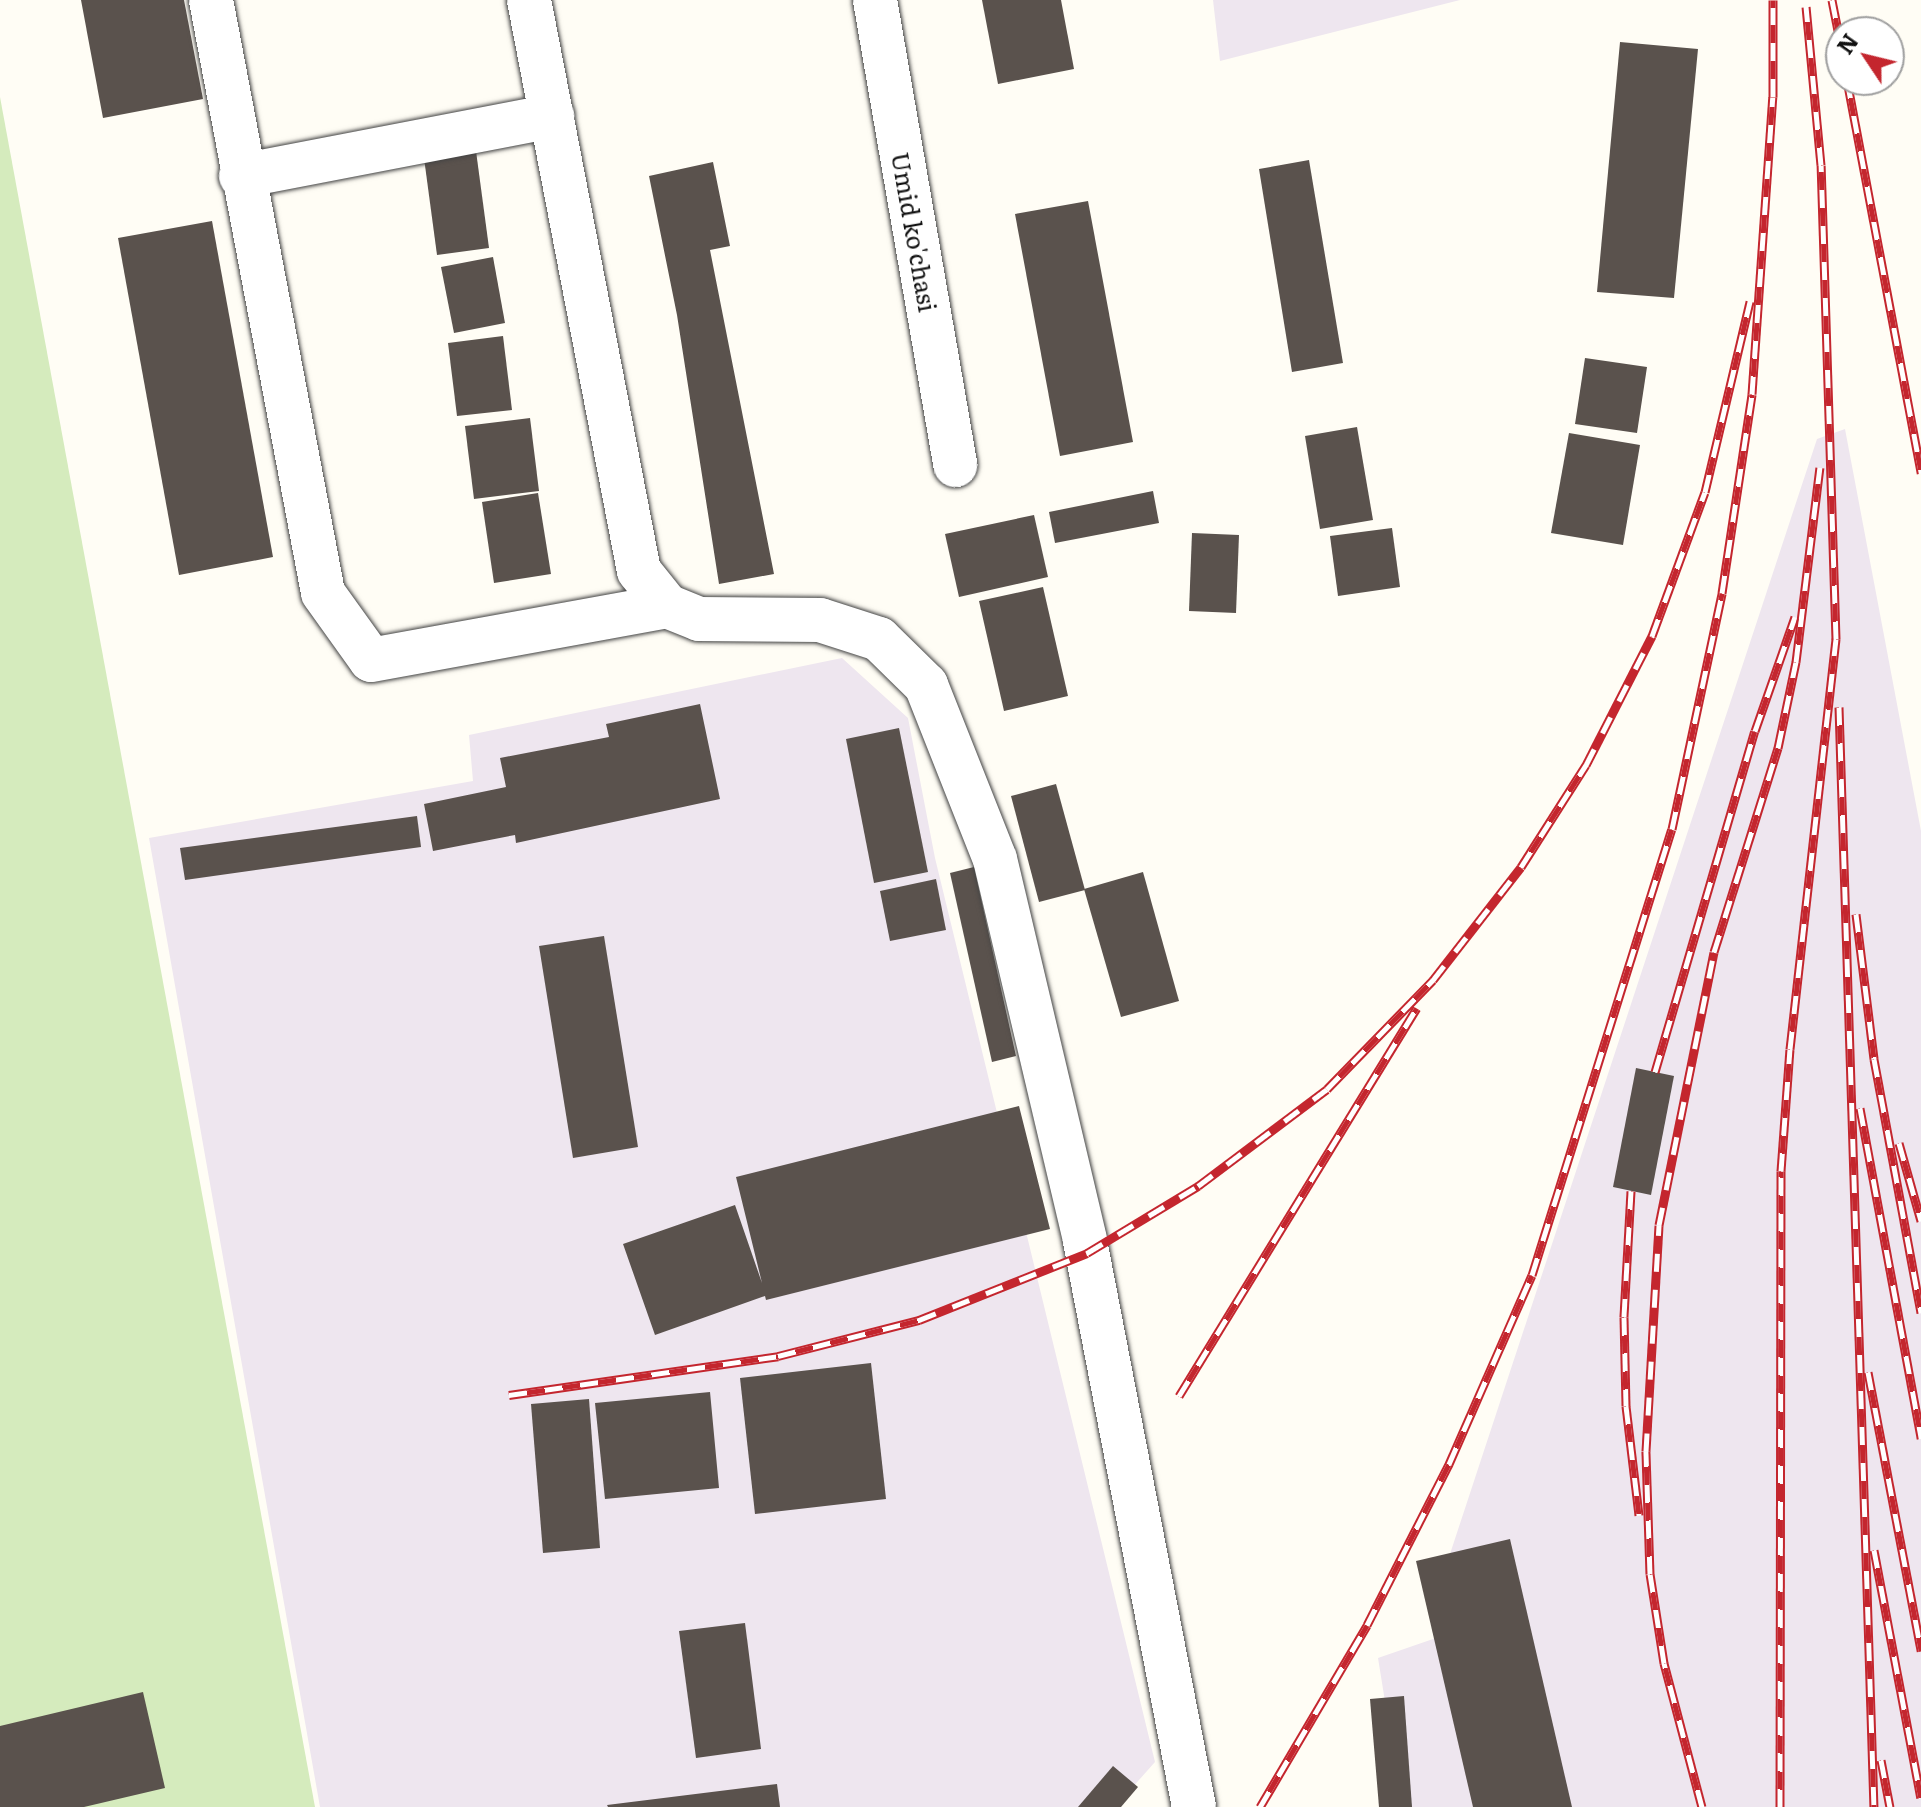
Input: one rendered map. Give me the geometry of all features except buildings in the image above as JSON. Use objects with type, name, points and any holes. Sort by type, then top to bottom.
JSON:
[{"type":"street","points":[[211,0],[241,176],[323,593],[371,660],[667,606]]},
{"type":"street","points":[[529,0],[639,571],[667,606],[699,619],[820,620],[879,639],[926,685],[995,859],[1085,1241],[1194,1807]]},
{"type":"street","name":"Umid ko'chasi","points":[[875,0],[955,465]]},
{"type":"street","points":[[241,176],[552,116]]},
{"type":"shaded area","points":[[1213,0],[1460,0],[1220,61]]},
{"type":"shaded area","points":[[1845,429],[1921,831],[1921,1807],[1402,1807],[1378,1658],[1462,1629],[1449,1557],[1817,439]]},
{"type":"shaded area","points":[[842,658],[908,718],[935,858],[1155,1762],[1115,1807],[320,1807],[149,838],[473,781],[469,735]]},
{"type":"green space","points":[[0,97],[315,1807],[0,1807]]},
{"type":"railway","points":[[1260,1807],[1367,1625],[1449,1464],[1532,1275],[1672,829],[1722,593],[1752,394],[1773,97],[1773,0]]},
{"type":"railway","points":[[1832,0],[1835,16]]},
{"type":"railway","points":[[1780,1807],[1781,1171],[1790,1049],[1836,639],[1821,165],[1806,7]]},
{"type":"railway","points":[[1850,96],[1921,473]]},
{"type":"railway","points":[[509,1395],[778,1356],[919,1320],[1087,1253],[1198,1186],[1327,1089],[1433,980],[1521,867],[1586,765],[1652,636],[1705,492],[1750,301]]},
{"type":"railway","points":[[1702,1807],[1664,1663],[1650,1574],[1646,1451],[1659,1225],[1714,952],[1778,748],[1796,662],[1820,467]]},
{"type":"railway","points":[[1655,1072],[1755,731],[1795,617]]},
{"type":"railway","points":[[1839,707],[1874,1807]]},
{"type":"railway","points":[[1856,914],[1874,1059],[1921,1313]]},
{"type":"railway","points":[[1179,1396],[1417,1008]]},
{"type":"railway","points":[[1860,1108],[1921,1438]]},
{"type":"railway","points":[[1899,1143],[1921,1221]]},
{"type":"railway","points":[[1631,1191],[1624,1317],[1626,1406],[1639,1515]]},
{"type":"railway","points":[[1868,1372],[1921,1651]]},
{"type":"railway","points":[[1874,1550],[1921,1798]]},
{"type":"railway","points":[[1881,1760],[1890,1807]]}]
